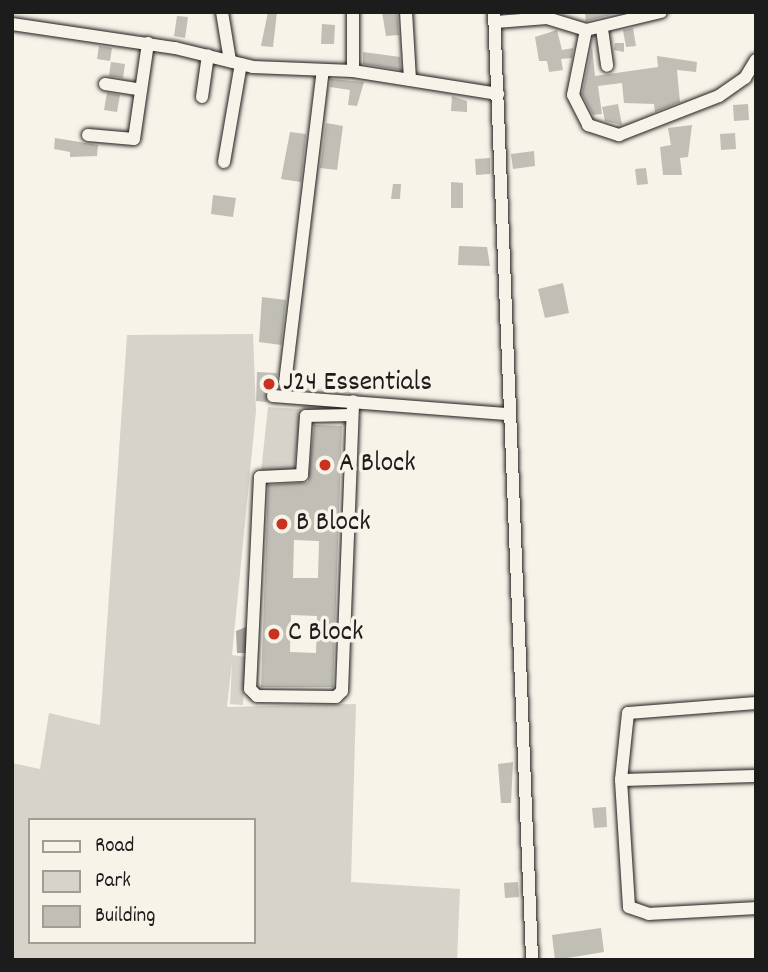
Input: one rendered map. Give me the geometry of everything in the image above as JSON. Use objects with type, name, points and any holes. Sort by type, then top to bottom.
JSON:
[{"type":"street","points":[[222,12],[236,62],[224,162]]},
{"type":"street","points":[[353,12],[353,71]]},
{"type":"street","points":[[407,12],[410,79]]},
{"type":"street","points":[[532,960],[495,17],[547,15],[586,30],[602,29],[661,12]]},
{"type":"street","points":[[12,24],[148,43],[236,62],[323,71],[353,71],[498,94]]},
{"type":"street","points":[[602,29],[607,66]]},
{"type":"street","points":[[586,30],[573,96],[588,125],[619,135],[719,96],[745,78],[756,60]]},
{"type":"street","points":[[88,135],[134,139],[148,43]]},
{"type":"street","points":[[202,97],[208,55]]},
{"type":"street","points":[[285,383],[323,71]]},
{"type":"street","points":[[106,84],[141,90]]},
{"type":"street","points":[[273,396],[509,414]]},
{"type":"street","points":[[337,415],[338,400]]},
{"type":"street","points":[[352,415],[306,416],[302,475],[264,475],[259,483],[250,689],[257,696],[336,698],[342,691],[353,401]]},
{"type":"street","points":[[756,703],[628,713],[621,780],[629,907],[649,914],[756,908]]},
{"type":"street","points":[[621,780],[756,776]]},
{"type":"green space","points":[[253,334],[256,411],[232,655],[246,657],[243,705],[230,704],[232,662],[227,707],[356,704],[351,882],[460,889],[457,960],[12,960],[12,763],[40,769],[49,713],[100,725],[127,335]]},
{"type":"green space","points":[[268,407],[301,409],[294,471],[261,472]]},
{"type":"shaded area","points":[[246,627],[246,653],[237,653],[236,631]]},
{"type":"building","points":[[268,12],[277,12],[273,47],[261,46]]},
{"type":"building","points":[[382,12],[397,12],[399,35],[386,36]]},
{"type":"building","points":[[585,12],[613,12],[614,14],[586,21]]},
{"type":"building","points":[[177,16],[188,17],[185,38],[174,36]]},
{"type":"building","points":[[322,24],[335,25],[334,44],[321,44]]},
{"type":"building","points":[[633,28],[636,46],[626,47],[623,30]]},
{"type":"building","points":[[557,30],[562,50],[573,48],[572,58],[561,59],[563,70],[549,72],[547,61],[539,61],[535,37]]},
{"type":"building","points":[[615,43],[624,43],[624,52],[614,50]]},
{"type":"building","points":[[99,46],[112,48],[110,61],[97,59]]},
{"type":"building","points":[[592,47],[595,76],[658,67],[657,56],[697,62],[696,72],[677,70],[680,102],[655,112],[654,104],[624,103],[622,83],[598,86],[602,114],[593,115],[582,94]]},
{"type":"building","points":[[363,52],[400,57],[401,70],[363,64]]},
{"type":"building","points":[[111,62],[125,64],[123,78],[109,76]]},
{"type":"building","points":[[331,79],[364,82],[357,106],[348,105],[350,90],[330,87]]},
{"type":"building","points":[[107,93],[120,95],[117,112],[104,110]]},
{"type":"building","points":[[452,96],[467,101],[467,112],[451,111]]},
{"type":"building","points":[[618,104],[622,125],[605,121],[602,107]]},
{"type":"building","points":[[748,104],[749,120],[734,121],[733,105]]},
{"type":"building","points":[[326,123],[343,126],[337,170],[320,168]]},
{"type":"building","points":[[692,125],[688,157],[680,158],[682,175],[663,175],[660,147],[671,145],[668,128]]},
{"type":"building","points":[[290,132],[306,134],[301,182],[281,179]]},
{"type":"building","points":[[735,133],[736,149],[721,150],[720,134]]},
{"type":"building","points":[[55,138],[98,145],[97,156],[70,157],[70,152],[54,149]]},
{"type":"building","points":[[534,151],[535,166],[513,169],[511,154]]},
{"type":"building","points":[[490,158],[490,174],[476,175],[475,159]]},
{"type":"building","points":[[646,168],[648,184],[637,185],[635,169]]},
{"type":"building","points":[[451,182],[463,183],[463,208],[451,208]]},
{"type":"building","points":[[393,184],[401,184],[400,199],[391,199]]},
{"type":"building","points":[[213,195],[236,198],[233,217],[211,214]]},
{"type":"building","points":[[459,246],[487,247],[490,266],[458,265]]},
{"type":"building","points":[[563,283],[569,313],[545,318],[538,289]]},
{"type":"building","points":[[262,297],[286,300],[281,345],[259,342]]},
{"type":"building","points":[[257,372],[277,373],[277,387],[267,386],[267,402],[256,401]]},
{"type":"building","points":[[314,425],[342,426],[333,687],[261,687],[268,485],[308,482]],"holes":[[[294,540],[319,541],[318,578],[293,578]],[[291,615],[317,616],[316,653],[290,652]]]},
{"type":"building","points":[[513,762],[511,803],[501,803],[498,764]]},
{"type":"building","points":[[606,807],[607,827],[594,828],[592,808]]},
{"type":"building","points":[[518,882],[519,897],[505,898],[504,883]]},
{"type":"building","points":[[601,928],[604,952],[555,960],[552,935]]},
{"type":"place","name":"J24 Essentials","points":[[269,384]]},
{"type":"place","name":"A Block","points":[[325,465]]},
{"type":"place","name":"B Block","points":[[282,524]]},
{"type":"place","name":"C Block","points":[[274,634]]}]
